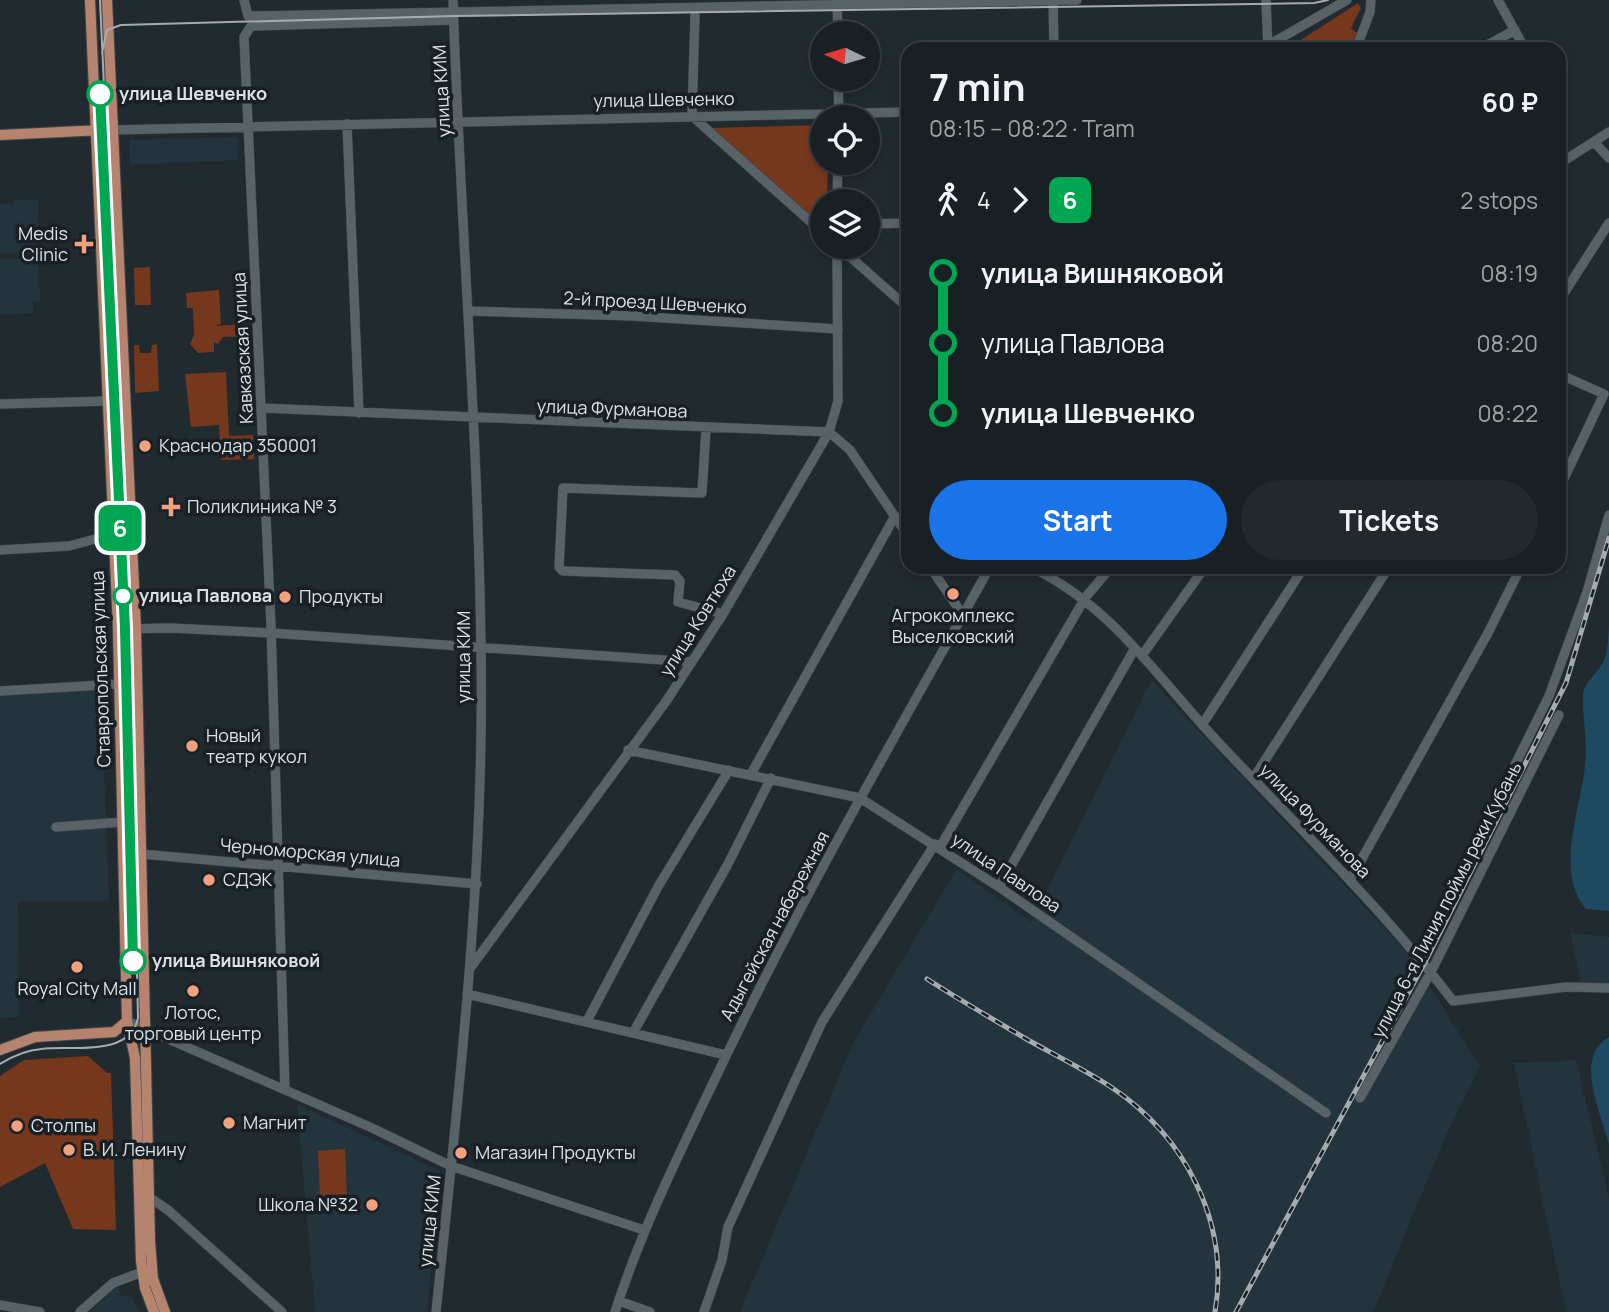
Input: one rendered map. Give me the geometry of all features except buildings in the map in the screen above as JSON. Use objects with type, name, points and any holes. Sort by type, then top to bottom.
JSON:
[{"type":"main road","name":"Ставропольская улица","points":[[90,0],[118,629],[127,1021],[139,1058],[146,1120]]},
{"type":"main road","name":"Ставропольская улица","points":[[107,0],[136,629],[149,1197],[153,1279],[165,1312]]},
{"type":"main road","name":"улица Шевченко","points":[[0,135],[112,130]]},
{"type":"main road","points":[[95,1035],[118,1031],[127,1021]]},
{"type":"main road","points":[[0,1049],[35,1037],[95,1035],[121,1037],[132,1042]]},
{"type":"main road","name":"Ставропольская улица","points":[[132,1042],[142,1272],[154,1312]]},
{"type":"street","name":"Кавказская улица","points":[[244,0],[249,21],[244,37],[271,633],[285,1090]]},
{"type":"street","points":[[1053,0],[1054,42]]},
{"type":"street","points":[[249,21],[453,10],[696,3],[1077,0]]},
{"type":"street","points":[[1278,42],[1347,0]]},
{"type":"street","points":[[1359,42],[1370,12],[1371,0]]},
{"type":"street","points":[[1498,0],[1521,42]]},
{"type":"street","points":[[1266,1],[1268,42]]},
{"type":"street","points":[[837,2],[838,21]]},
{"type":"street","name":"улица КИМ","points":[[436,1312],[477,884],[481,649],[476,419],[453,10]]},
{"type":"street","points":[[695,16],[692,116],[810,221]]},
{"type":"street","points":[[1493,42],[1515,30]]},
{"type":"street","name":"улица Шевченко","points":[[880,113],[901,112]]},
{"type":"street","name":"улица Шевченко","points":[[112,130],[810,115]]},
{"type":"street","points":[[347,124],[359,413]]},
{"type":"street","points":[[1566,160],[1609,132]]},
{"type":"street","points":[[1594,142],[1609,158]]},
{"type":"street","points":[[880,224],[901,223]]},
{"type":"street","points":[[1566,291],[1609,223]]},
{"type":"street","name":"улица Ковтюха","points":[[470,968],[692,662],[829,432],[838,401],[838,259]]},
{"type":"street","points":[[852,259],[901,302]]},
{"type":"street","name":"2-й проезд Шевченко","points":[[470,311],[632,316],[838,329]]},
{"type":"street","points":[[1566,377],[1607,394],[1566,475]]},
{"type":"street","points":[[0,404],[108,401]]},
{"type":"street","name":"улица Фурманова","points":[[262,408],[706,429],[829,432]]},
{"type":"street","points":[[706,429],[702,493],[563,488],[559,567],[563,570],[675,575],[680,581],[678,602],[723,614]]},
{"type":"street","points":[[829,432],[850,450],[901,525]]},
{"type":"street","name":"улица 6-я Линия поймы реки Кубань","points":[[1420,957],[1549,696],[1587,592],[1609,515]]},
{"type":"street","points":[[751,774],[895,516]]},
{"type":"street","points":[[0,550],[69,546],[114,534]]},
{"type":"street","points":[[935,574],[963,615]]},
{"type":"street","name":"Адыгейская набережная","points":[[615,1312],[644,1230],[726,1055],[860,798],[986,574]]},
{"type":"street","name":"улица Фурманова","points":[[1046,574],[1065,583],[1085,598],[1139,651],[1202,725],[1420,957],[1453,1001],[1566,987],[1609,988]]},
{"type":"street","points":[[704,1312],[722,1260],[728,1227],[822,1022],[937,846],[1085,598],[1105,574]]},
{"type":"street","points":[[999,887],[1139,651],[1200,574]]},
{"type":"street","points":[[1202,725],[1299,574]]},
{"type":"street","points":[[1253,779],[1385,574]]},
{"type":"street","points":[[1350,880],[1488,634],[1518,574]]},
{"type":"street","points":[[118,629],[271,633],[692,662]]},
{"type":"street","points":[[0,691],[119,684]]},
{"type":"street","name":"улица 6-я Линия поймы реки Кубань","points":[[1360,1098],[1431,972],[1559,715]]},
{"type":"street","name":"улица Павлова","points":[[628,750],[860,798],[999,887],[1326,1113]]},
{"type":"street","points":[[587,1021],[659,885],[729,770]]},
{"type":"street","points":[[634,1031],[728,864],[771,778]]},
{"type":"street","points":[[56,827],[122,822]]},
{"type":"street","name":"Черноморская улица","points":[[141,854],[279,864],[286,868],[477,884]]},
{"type":"street","points":[[467,994],[634,1031],[726,1055]]},
{"type":"street","points":[[127,1021],[451,1166],[644,1230]]},
{"type":"street","points":[[149,1197],[168,1210],[282,1312]]},
{"type":"street","points":[[79,1312],[113,1283],[142,1272]]},
{"type":"street","points":[[619,1301],[650,1312]]},
{"type":"street","points":[[0,1307],[40,1312]]},
{"type":"shaded area","points":[[1358,3],[1361,8],[1351,28],[1357,33],[1353,42],[1298,42]]},
{"type":"shaded area","points":[[810,125],[810,175],[828,175],[827,189],[810,189],[810,215],[712,128]]},
{"type":"shaded area","points":[[237,137],[238,160],[130,165],[129,140]]},
{"type":"shaded area","points":[[13,200],[38,200],[38,253],[0,254],[0,204],[13,204]]},
{"type":"shaded area","points":[[39,257],[40,302],[33,302],[33,313],[0,315],[0,259]]},
{"type":"shaded area","points":[[150,267],[151,305],[135,305],[134,268]]},
{"type":"shaded area","points":[[219,290],[221,324],[214,326],[248,324],[249,336],[223,337],[218,344],[214,342],[214,352],[198,353],[190,344],[194,335],[193,308],[187,308],[186,293]]},
{"type":"shaded area","points":[[157,344],[159,391],[135,393],[134,345],[139,345],[140,353],[151,353],[152,345]]},
{"type":"shaded area","points":[[226,372],[229,436],[253,435],[254,459],[221,460],[219,425],[191,427],[185,374]]},
{"type":"shaded area","points":[[1151,680],[1409,954],[1480,1066],[1446,1135],[1373,1312],[740,1312],[853,1043],[957,869],[1031,922]]},
{"type":"shaded area","points":[[101,688],[109,901],[18,902],[19,1017],[0,1018],[0,693]]},
{"type":"shaded area","points":[[1570,933],[1609,937],[1609,985],[1581,982]]},
{"type":"shaded area","points":[[88,1056],[107,1073],[111,1073],[116,1230],[73,1229],[45,1163],[0,1187],[0,1076],[24,1060]]},
{"type":"shaded area","points":[[1576,1060],[1609,1198],[1609,1312],[1566,1312],[1514,1063]]},
{"type":"shaded area","name":"Школа №32","points":[[297,1104],[440,1171],[427,1312],[315,1312]]},
{"type":"shaded area","points":[[345,1149],[347,1198],[320,1199],[318,1151]]},
{"type":"shaded area","points":[[119,1285],[119,1295],[130,1295],[140,1312],[90,1312]]},
{"type":"water","points":[[1609,626],[1609,911],[1586,909],[1577,894],[1571,859],[1586,756],[1583,695],[1586,685],[1605,658]]},
{"type":"water","points":[[1609,1037],[1609,1144],[1592,1086],[1591,1071],[1598,1046]]},
{"type":"tram line","points":[[0,1064],[35,1050],[111,1044],[124,1039],[133,1031],[138,1018],[129,629],[100,0]]},
{"type":"tram line","points":[[102,53],[107,30],[121,25],[454,16],[1314,3],[1328,0]]},
{"type":"tram line","name":"6","points":[[100,94],[125,629],[133,961]]},
{"type":"railway","points":[[1236,1312],[1425,962],[1566,683],[1609,538]]},
{"type":"railway","points":[[927,979],[1111,1087],[1138,1107],[1161,1131],[1181,1157],[1197,1185],[1208,1215],[1216,1246],[1218,1279],[1215,1312]]},
{"type":"place","name":"улица Шевченко","points":[[100,94]]},
{"type":"place","name":"Medis Clinic","points":[[84,244]]},
{"type":"place","name":"Краснодар 350001","points":[[145,446]]},
{"type":"place","name":"Поликлиника № 3","points":[[171,507]]},
{"type":"place","name":"Агрокомплекс Выселковский","points":[[953,594]]},
{"type":"place","name":"улица Павлова","points":[[123,596]]},
{"type":"place","name":"Продукты","points":[[285,597]]},
{"type":"place","name":"Новый театр кукол","points":[[192,746]]},
{"type":"place","name":"СДЭК","points":[[209,880]]},
{"type":"place","name":"улица Вишняковой","points":[[133,961]]},
{"type":"place","name":"Royal City Mall","points":[[77,967]]},
{"type":"place","name":"Лотос, торговый центр","points":[[193,991]]},
{"type":"place","name":"Магнит","points":[[229,1123]]},
{"type":"place","name":"Столпы","points":[[17,1126]]},
{"type":"place","name":"В. И. Ленину","points":[[69,1150]]},
{"type":"place","name":"Магазин Продукты","points":[[461,1153]]},
{"type":"place","name":"Школа №32","points":[[372,1205]]}]
